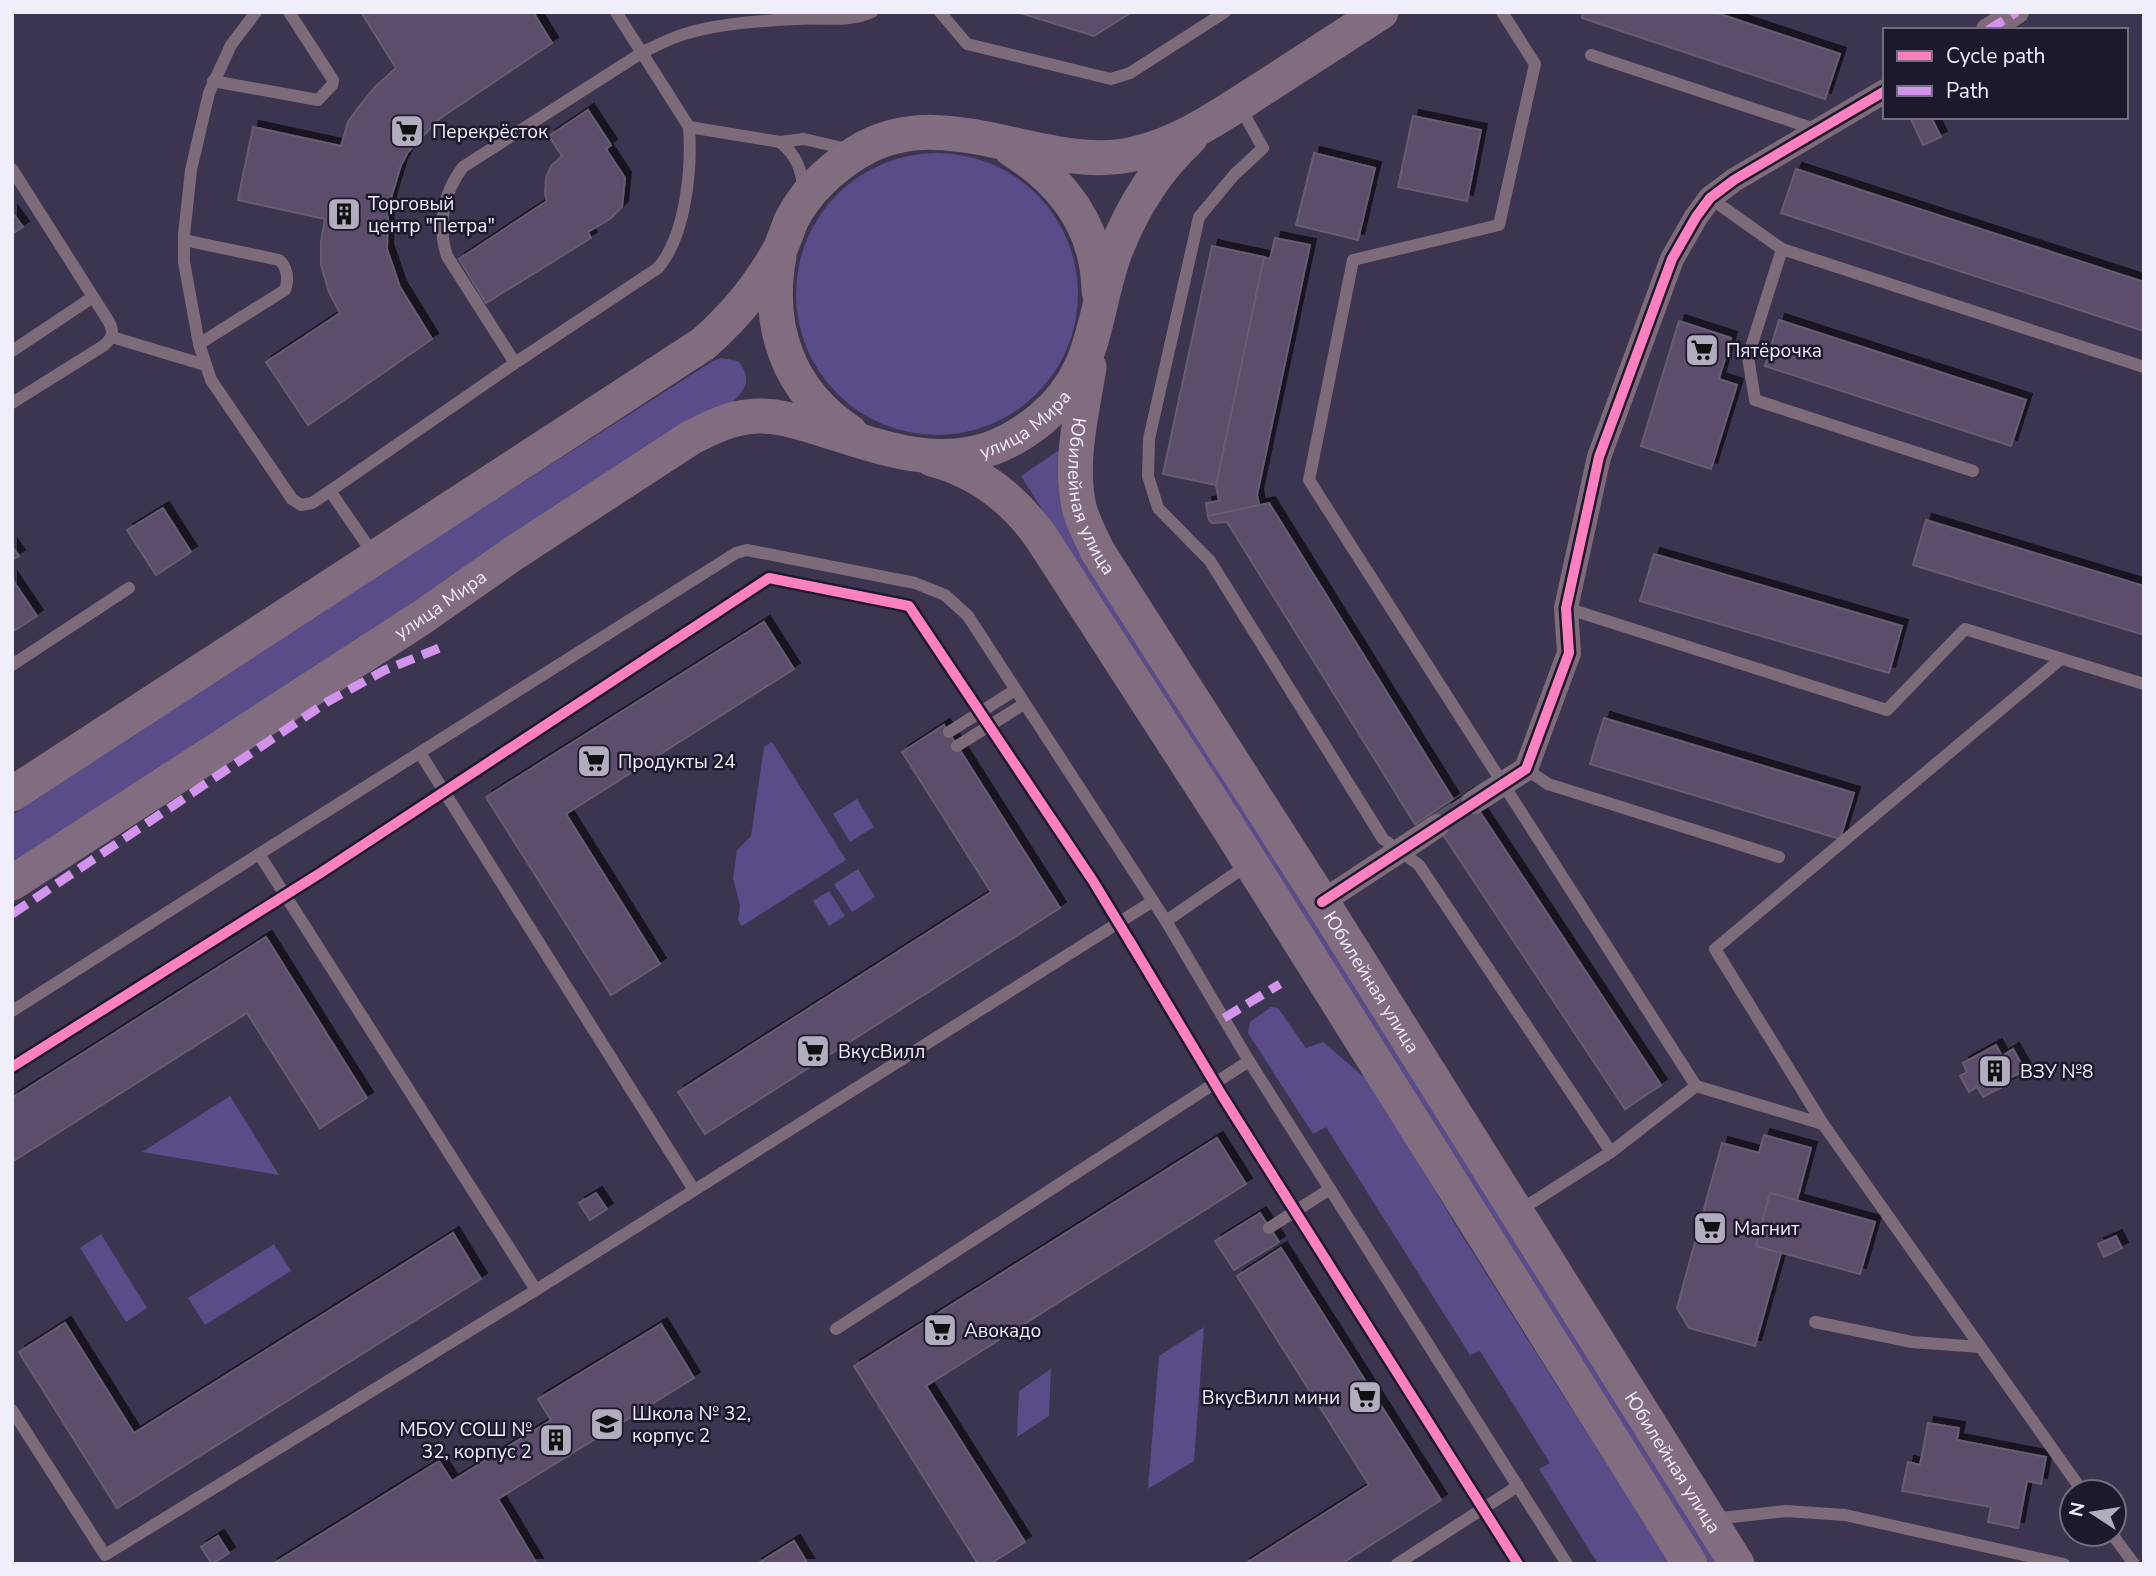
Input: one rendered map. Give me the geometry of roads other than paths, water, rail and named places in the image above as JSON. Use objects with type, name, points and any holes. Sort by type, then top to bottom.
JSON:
[{"type":"main road","name":"улица Мира","points":[[12,794],[703,344],[730,322],[749,297],[780,249],[792,219],[803,201],[832,170],[858,151],[888,139],[919,132],[951,132],[1069,157],[1097,158],[1134,154],[1200,128],[1381,12]]},
{"type":"main road","name":"улица Мира","points":[[12,883],[421,618],[514,553],[692,437],[720,424],[747,417],[772,416],[906,454],[954,457],[986,450],[1016,437],[1042,419],[1064,396],[1081,369],[1114,254],[1130,215],[1170,156],[1200,128]]},
{"type":"main road","name":"улица Мира","points":[[982,137],[1012,149],[1039,167],[1061,189],[1079,215],[1092,245],[1097,266],[1096,324]]},
{"type":"main road","name":"улица Мира","points":[[780,249],[775,279],[775,311],[781,342],[793,372],[811,398],[834,421],[860,439],[906,454]]},
{"type":"main road","name":"Юбилейная улица","points":[[1096,324],[1076,459],[1079,507],[1098,552],[1322,902],[1737,1564]]},
{"type":"main road","name":"Юбилейная улица","points":[[906,454],[948,463],[968,472],[1010,500],[1028,519],[1139,688],[1690,1564]]},
{"type":"street","points":[[1991,28],[2011,13]]},
{"type":"street","points":[[1474,802],[1526,769],[1569,653],[1566,608],[1599,457],[1672,259],[1696,217],[1710,198],[1734,180],[1883,92]]},
{"type":"street","points":[[1322,902],[1437,826]]},
{"type":"lane","points":[[257,12],[231,45],[213,81],[191,170],[184,240],[188,290],[205,365],[218,392],[292,499],[301,505],[306,505],[330,491],[658,268],[665,260],[677,233],[685,193],[690,159],[689,127],[616,12]]},
{"type":"lane","points":[[213,81],[318,100],[323,98],[333,80],[289,12]]},
{"type":"lane","points":[[515,363],[447,256],[442,232],[444,204],[455,177],[472,160],[643,52],[675,37],[710,28],[802,19],[851,19],[872,12]]},
{"type":"lane","points":[[940,12],[967,44],[1111,79],[1130,73],[1224,12]]},
{"type":"lane","points":[[1502,12],[1535,64],[1499,225],[1353,260],[1309,480],[1696,1086],[1823,1124]]},
{"type":"lane","points":[[1591,55],[1818,131]]},
{"type":"lane","points":[[1238,104],[1263,148],[1234,175],[1199,217],[1149,439],[1148,476],[1158,508],[1210,561],[1383,839],[1419,865],[1611,1152]]},
{"type":"lane","points":[[689,127],[780,142],[804,139],[858,151]]},
{"type":"lane","points":[[780,142],[792,151],[798,163],[803,182],[803,201]]},
{"type":"lane","points":[[12,169],[109,322],[112,337]]},
{"type":"lane","points":[[1710,198],[1782,249],[2144,367]]},
{"type":"lane","points":[[184,240],[279,260],[287,279],[285,290],[199,344]]},
{"type":"lane","points":[[1782,249],[1748,357],[1755,400],[1973,471]]},
{"type":"lane","points":[[12,351],[93,297]]},
{"type":"lane","points":[[112,337],[205,365]]},
{"type":"lane","points":[[12,403],[103,346],[112,337]]},
{"type":"lane","points":[[330,491],[376,558]]},
{"type":"lane","points":[[12,1012],[736,553],[747,550],[915,583],[945,595],[968,616],[1166,921],[1248,1061],[1567,1564]]},
{"type":"lane","points":[[12,664],[129,588]]},
{"type":"lane","points":[[1566,608],[1887,710],[1965,629],[2144,684]]},
{"type":"lane","points":[[2061,659],[1715,949],[1823,1124],[2072,1478]]},
{"type":"lane","points":[[949,733],[1015,690]]},
{"type":"lane","points":[[957,747],[1024,704]]},
{"type":"lane","points":[[420,752],[694,1190]]},
{"type":"lane","points":[[1526,769],[1548,783],[1779,857]]},
{"type":"lane","points":[[259,854],[536,1290]]},
{"type":"lane","points":[[1166,921],[1250,864]]},
{"type":"lane","points":[[12,1410],[105,1555],[536,1290],[1153,901]]},
{"type":"lane","points":[[836,1329],[1248,1061]]},
{"type":"lane","points":[[1517,1212],[1611,1152],[1696,1086]]},
{"type":"lane","points":[[1269,1227],[1330,1189]]},
{"type":"lane","points":[[1815,1322],[1912,1342],[1980,1347]]},
{"type":"lane","points":[[1397,1564],[1518,1486]]},
{"type":"lane","points":[[1709,1519],[1786,1511],[1845,1515],[2064,1564]]},
{"type":"lane","points":[[2122,1548],[2134,1564]]},
{"type":"tunnel","points":[[1437,826],[1474,802]]},
{"type":"place","name":"Перекрёсток","points":[[407,131]]},
{"type":"place","name":"Торговый центр \"Петра\"","points":[[344,214]]},
{"type":"place","name":"Пятёрочка","points":[[1702,350]]},
{"type":"place","name":"Продукты 24","points":[[594,761]]},
{"type":"place","name":"ВкусВилл","points":[[813,1051]]},
{"type":"place","name":"ВЗУ №8","points":[[1995,1071]]},
{"type":"place","name":"Магнит","points":[[1710,1228]]},
{"type":"place","name":"Авокадо","points":[[940,1330]]},
{"type":"place","name":"ВкусВилл мини","points":[[1365,1397]]},
{"type":"place","name":"Школа № 32, корпус 2","points":[[607,1424]]},
{"type":"place","name":"МБОУ СОШ № 32, корпус 2","points":[[556,1440]]}]
